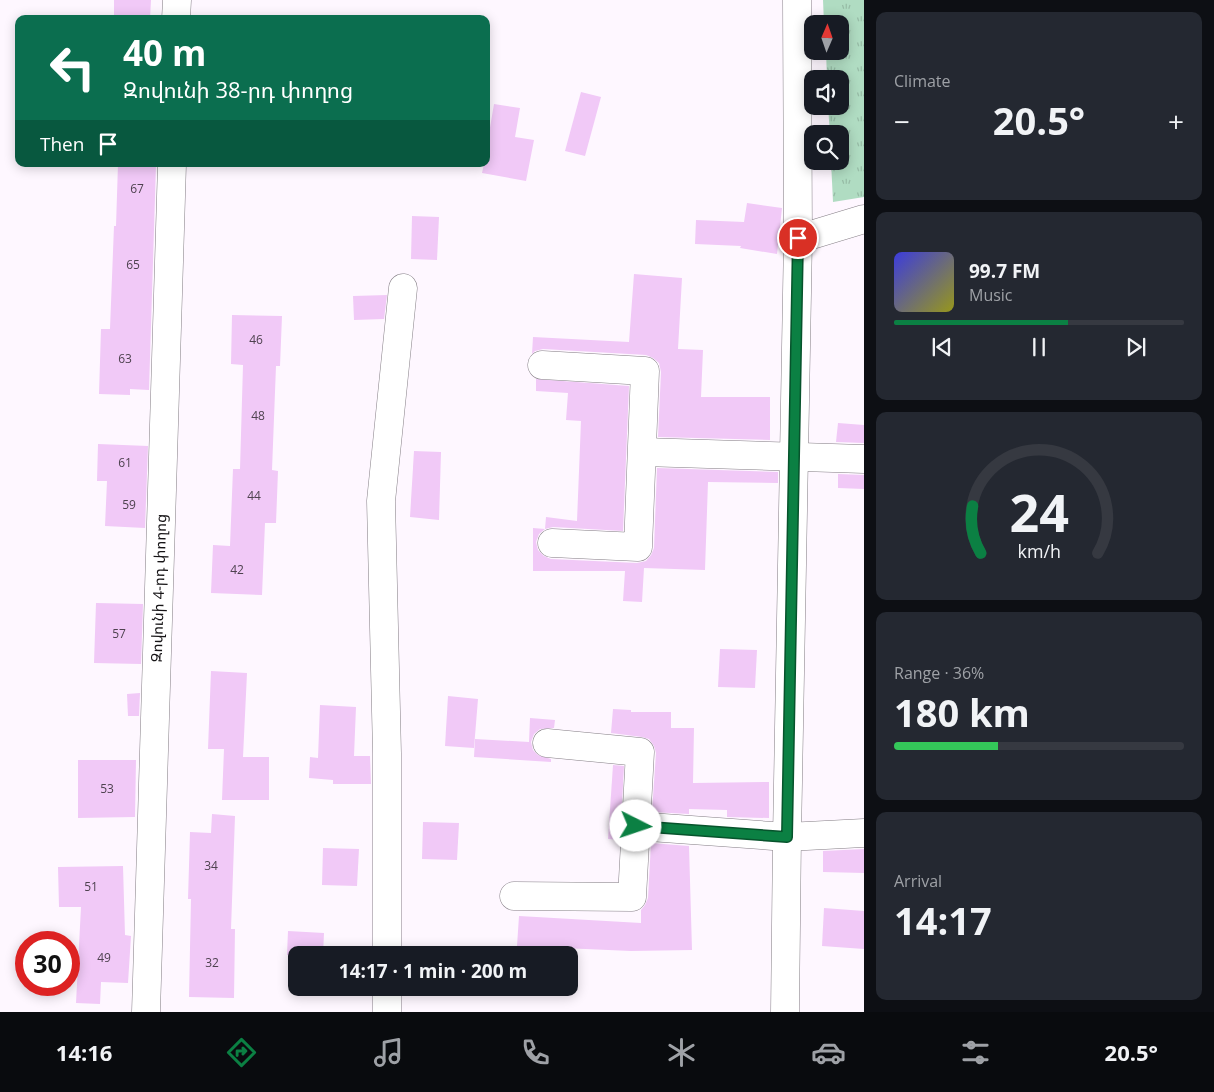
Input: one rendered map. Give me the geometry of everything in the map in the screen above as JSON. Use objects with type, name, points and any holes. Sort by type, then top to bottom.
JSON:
[{"type":"street","points":[[176,15],[177,0]]},
{"type":"street","points":[[785,1012],[798,238],[797,0]]},
{"type":"street","name":"Զովունի 4-րդ փողոց","points":[[146,1012],[172,167]]},
{"type":"street","points":[[798,238],[864,219]]},
{"type":"street","points":[[387,946],[387,753],[381,501],[404,288]]},
{"type":"street","points":[[542,365],[645,371],[638,547],[552,543]]},
{"type":"street","points":[[643,452],[864,459]]},
{"type":"street","points":[[514,896],[632,898],[640,752],[547,743]]},
{"type":"street","points":[[636,826],[787,837],[864,833]]},
{"type":"street","points":[[387,996],[387,1012]]},
{"type":"green space","points":[[823,0],[864,0],[864,197],[833,202],[831,170],[849,170],[849,125],[829,125],[829,115],[849,115],[849,70],[827,70],[826,60],[849,60],[849,15],[824,15]]},
{"type":"building","points":[[114,0],[151,0],[150,15],[114,15]]},
{"type":"building","points":[[581,92],[601,97],[585,156],[565,151]]},
{"type":"building","points":[[494,104],[520,108],[515,137],[534,140],[526,181],[482,173],[483,167],[490,167],[490,128]]},
{"type":"building","points":[[118,167],[156,167],[149,390],[130,389],[130,395],[99,394],[101,329],[110,329],[114,226],[116,226]]},
{"type":"building","points":[[747,203],[782,208],[777,254],[740,248],[741,246],[695,244],[696,220],[744,222]]},
{"type":"building","points":[[412,216],[439,217],[437,260],[411,259]]},
{"type":"building","points":[[634,274],[682,278],[678,349],[703,350],[701,397],[770,397],[770,440],[658,437],[661,372],[659,363],[646,355],[543,349],[532,354],[533,337],[629,342]]},
{"type":"building","points":[[387,295],[384,319],[354,320],[353,296]]},
{"type":"building","points":[[232,315],[282,316],[280,366],[276,366],[272,470],[278,471],[276,523],[265,523],[262,595],[211,593],[213,545],[230,546],[233,469],[240,469],[243,365],[231,364]]},
{"type":"building","points":[[536,379],[629,386],[623,531],[553,527],[545,529],[546,517],[577,521],[581,421],[566,420],[568,393],[536,391]]},
{"type":"building","points":[[838,423],[864,425],[864,443],[836,442]]},
{"type":"building","points":[[98,444],[148,446],[145,528],[105,526],[107,481],[97,481]]},
{"type":"building","points":[[414,451],[441,452],[439,520],[410,517]]},
{"type":"building","points":[[657,468],[778,472],[778,483],[708,482],[705,570],[644,568],[642,602],[623,601],[625,571],[533,571],[533,528],[545,529],[539,534],[536,542],[538,550],[544,556],[551,559],[637,563],[646,561],[654,548]]},
{"type":"building","points":[[838,474],[864,475],[864,489],[838,488]]},
{"type":"building","points":[[96,603],[143,604],[141,664],[94,663]]},
{"type":"building","points":[[720,649],[757,650],[755,688],[718,687]]},
{"type":"building","points":[[211,671],[247,673],[243,757],[269,757],[269,800],[222,800],[224,749],[208,749]]},
{"type":"building","points":[[140,693],[139,716],[128,716],[127,694]]},
{"type":"building","points":[[448,696],[478,699],[474,748],[445,746]]},
{"type":"building","points":[[320,705],[356,707],[354,756],[370,756],[371,784],[333,784],[333,780],[309,778],[310,757],[318,758]]},
{"type":"building","points":[[613,709],[631,710],[631,712],[671,712],[671,728],[694,728],[693,783],[769,782],[769,818],[727,817],[727,810],[689,809],[689,814],[652,812],[656,753],[654,746],[649,739],[611,733]]},
{"type":"building","points":[[530,718],[555,720],[554,728],[540,729],[534,734],[531,742],[533,750],[538,755],[551,759],[551,762],[474,757],[475,739],[529,742]]},
{"type":"building","points":[[78,760],[136,760],[135,817],[78,818]]},
{"type":"building","points":[[613,765],[624,766],[620,840],[608,839]]},
{"type":"building","points":[[212,814],[235,816],[231,929],[235,929],[234,998],[189,997],[191,899],[188,899],[190,832],[211,833]]},
{"type":"building","points":[[423,822],[459,823],[457,860],[422,859]]},
{"type":"building","points":[[651,843],[689,846],[692,950],[631,951],[578,949],[578,946],[517,946],[519,916],[641,923],[641,910],[648,898]]},
{"type":"building","points":[[323,848],[359,849],[357,886],[322,885]]},
{"type":"building","points":[[864,849],[864,873],[823,872],[823,851]]},
{"type":"building","points":[[123,866],[125,935],[131,936],[128,983],[101,982],[100,1004],[76,1003],[76,996],[80,996],[81,907],[59,907],[58,867]]},
{"type":"building","points":[[824,908],[864,911],[864,949],[822,946]]},
{"type":"building","points":[[288,931],[324,933],[323,946],[288,946],[287,955]]},
{"type":"route","points":[[636,826],[787,837],[798,238]]}]
